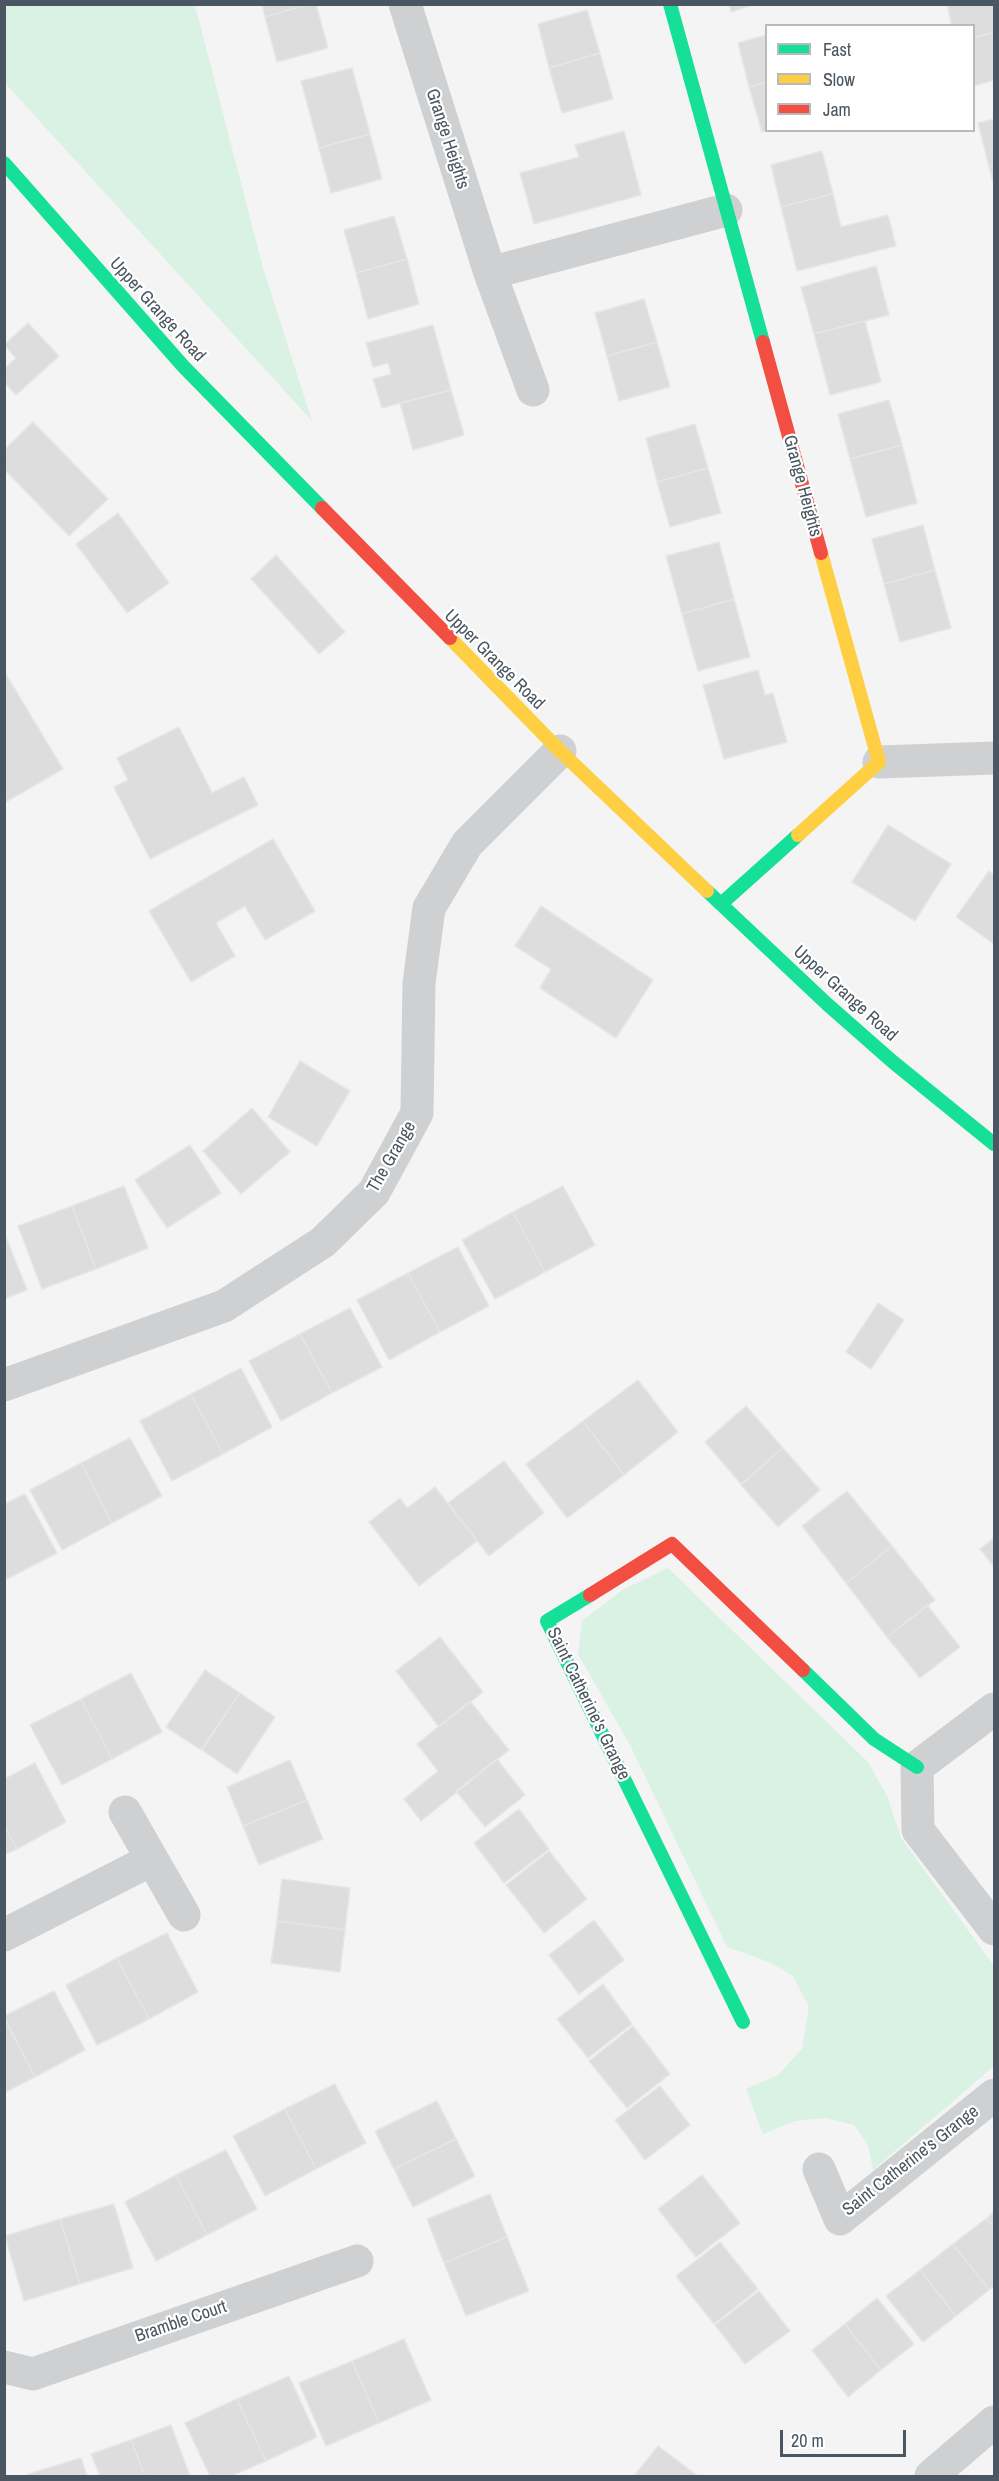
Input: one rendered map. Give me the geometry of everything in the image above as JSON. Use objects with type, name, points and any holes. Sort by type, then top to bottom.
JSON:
[{"type":"street","name":"Grange Heights","points":[[405,4],[490,273],[533,390]]},
{"type":"street","name":"Grange Heights","points":[[670,4],[879,762]]},
{"type":"street","name":"Upper Grange Road","points":[[4,163],[183,366],[560,751],[868,1040],[994,1144]]},
{"type":"street","points":[[490,273],[726,210]]},
{"type":"street","name":"The Grange","points":[[4,1385],[224,1306],[323,1242],[374,1192],[417,1113],[419,983],[429,908],[467,844],[560,751]]},
{"type":"street","points":[[721,904],[879,762],[994,759]]},
{"type":"street","name":"Saint Catherine's Grange","points":[[743,2022],[547,1621],[672,1544],[874,1738],[917,1767]]},
{"type":"street","points":[[994,1709],[917,1767],[918,1830],[994,1929]]},
{"type":"street","points":[[124,1812],[184,1915]]},
{"type":"street","points":[[4,1935],[151,1860]]},
{"type":"street","name":"Saint Catherine's Grange","points":[[819,2169],[840,2219],[994,2095]]},
{"type":"street","name":"Bramble Court","points":[[4,2367],[33,2374],[357,2261]]},
{"type":"street","points":[[931,2476],[994,2422]]},
{"type":"green space","points":[[4,5],[195,5],[263,268],[312,421],[5,83]]},
{"type":"green space","points":[[668,1568],[868,1762],[888,1798],[901,1838],[994,1966],[994,2066],[873,2170],[868,2145],[854,2125],[826,2118],[795,2121],[763,2134],[746,2089],[778,2075],[802,2049],[809,2007],[793,1976],[769,1962],[727,1947],[630,1745],[578,1654],[582,1621],[622,1590]]},
{"type":"building","points":[[262,4],[309,4],[265,17]]},
{"type":"building","points":[[316,4],[328,48],[277,62],[265,17]]},
{"type":"building","points":[[729,4],[756,4],[731,12]]},
{"type":"building","points":[[947,4],[994,4],[994,32],[975,38],[975,24],[952,24]]},
{"type":"building","points":[[587,10],[600,53],[549,68],[538,24]]},
{"type":"building","points":[[994,32],[994,80],[975,86],[975,38]]},
{"type":"building","points":[[765,35],[765,82],[749,87],[738,43]]},
{"type":"building","points":[[600,53],[613,99],[562,113],[549,68]]},
{"type":"building","points":[[352,68],[370,134],[319,148],[301,81]]},
{"type":"building","points":[[765,82],[765,131],[762,132],[749,87]]},
{"type":"building","points":[[994,119],[994,165],[989,167],[978,123]]},
{"type":"building","points":[[624,131],[641,195],[534,224],[520,173],[579,157],[575,145]]},
{"type":"building","points":[[370,134],[382,179],[331,193],[319,148]]},
{"type":"building","points":[[822,151],[833,194],[781,207],[771,165]]},
{"type":"building","points":[[994,165],[994,185],[989,167]]},
{"type":"building","points":[[833,194],[841,227],[888,215],[896,246],[797,271],[781,207]]},
{"type":"building","points":[[394,216],[407,259],[356,273],[344,230]]},
{"type":"building","points":[[407,259],[419,304],[368,319],[356,273]]},
{"type":"building","points":[[876,266],[889,315],[814,334],[801,287]]},
{"type":"building","points":[[644,299],[657,342],[607,356],[595,313]]},
{"type":"building","points":[[865,321],[881,382],[830,395],[814,334]]},
{"type":"building","points":[[28,323],[59,356],[16,395],[4,382],[4,369],[16,358],[4,345]]},
{"type":"building","points":[[433,325],[451,390],[382,408],[373,379],[391,374],[388,363],[373,367],[366,343]]},
{"type":"building","points":[[657,342],[670,387],[619,401],[607,356]]},
{"type":"building","points":[[451,390],[464,435],[413,450],[400,403]]},
{"type":"building","points":[[889,400],[902,445],[850,459],[838,414]]},
{"type":"building","points":[[33,422],[108,499],[69,536],[4,469],[4,450]]},
{"type":"building","points":[[695,424],[708,468],[657,482],[646,438]]},
{"type":"building","points":[[902,445],[917,503],[866,517],[850,459]]},
{"type":"building","points":[[708,468],[721,513],[670,527],[657,482]]},
{"type":"building","points":[[118,513],[169,583],[127,613],[76,544]]},
{"type":"building","points":[[923,525],[935,570],[884,584],[872,539]]},
{"type":"building","points":[[719,542],[734,599],[682,614],[666,556]]},
{"type":"building","points":[[276,555],[345,632],[319,654],[251,579]]},
{"type":"building","points":[[935,570],[951,628],[900,642],[884,584]]},
{"type":"building","points":[[734,599],[750,657],[698,671],[682,614]]},
{"type":"building","points":[[758,670],[765,695],[773,693],[787,742],[724,759],[703,685]]},
{"type":"building","points":[[4,671],[63,769],[4,803]]},
{"type":"building","points":[[179,727],[212,793],[244,777],[258,805],[150,859],[114,787],[128,780],[117,758]]},
{"type":"building","points":[[888,825],[951,864],[915,921],[852,882]]},
{"type":"building","points":[[273,839],[315,911],[265,940],[245,906],[216,923],[235,956],[191,982],[149,911]]},
{"type":"building","points":[[989,871],[994,875],[994,944],[956,917]]},
{"type":"building","points":[[541,906],[653,980],[616,1038],[540,988],[551,969],[515,946]]},
{"type":"building","points":[[300,1061],[350,1091],[317,1146],[268,1117]]},
{"type":"building","points":[[252,1108],[290,1152],[241,1194],[203,1151]]},
{"type":"building","points":[[190,1145],[221,1193],[167,1228],[135,1180]]},
{"type":"building","points":[[124,1186],[148,1248],[96,1269],[72,1206]]},
{"type":"building","points":[[563,1186],[595,1245],[545,1272],[513,1212]]},
{"type":"building","points":[[72,1206],[96,1269],[42,1289],[18,1226]]},
{"type":"building","points":[[513,1212],[545,1272],[495,1299],[462,1240]]},
{"type":"building","points":[[4,1232],[27,1290],[4,1299]]},
{"type":"building","points":[[458,1247],[489,1306],[440,1332],[408,1273]]},
{"type":"building","points":[[408,1273],[440,1332],[389,1360],[357,1300]]},
{"type":"building","points":[[878,1303],[904,1320],[871,1369],[846,1352]]},
{"type":"building","points":[[350,1308],[382,1367],[332,1393],[300,1334]]},
{"type":"building","points":[[300,1334],[332,1393],[281,1421],[249,1361]]},
{"type":"building","points":[[241,1368],[272,1427],[223,1454],[191,1394]]},
{"type":"building","points":[[638,1380],[678,1432],[624,1475],[583,1421]]},
{"type":"building","points":[[191,1394],[223,1454],[172,1481],[140,1421]]},
{"type":"building","points":[[746,1406],[783,1448],[741,1484],[705,1442]]},
{"type":"building","points":[[583,1421],[624,1475],[567,1518],[526,1464]]},
{"type":"building","points":[[130,1438],[162,1496],[112,1523],[81,1463]]},
{"type":"building","points":[[783,1448],[820,1490],[778,1527],[741,1485]]},
{"type":"building","points":[[504,1461],[544,1513],[489,1556],[448,1503]]},
{"type":"building","points":[[81,1463],[112,1523],[62,1550],[30,1490]]},
{"type":"building","points":[[435,1487],[477,1541],[419,1586],[369,1522],[400,1498],[407,1508]]},
{"type":"building","points":[[847,1491],[892,1546],[846,1583],[802,1526]]},
{"type":"building","points":[[25,1494],[57,1553],[7,1579],[4,1574],[4,1504]]},
{"type":"building","points":[[994,1538],[994,1567],[980,1549]]},
{"type":"building","points":[[892,1546],[935,1600],[887,1637],[846,1583]]},
{"type":"building","points":[[927,1605],[960,1647],[920,1678],[887,1637]]},
{"type":"building","points":[[440,1637],[483,1692],[439,1727],[396,1671]]},
{"type":"building","points":[[205,1670],[240,1693],[201,1750],[166,1727]]},
{"type":"building","points":[[131,1673],[162,1732],[112,1759],[81,1699]]},
{"type":"building","points":[[240,1693],[275,1717],[237,1774],[202,1750]]},
{"type":"building","points":[[81,1699],[112,1759],[62,1785],[30,1725]]},
{"type":"building","points":[[470,1701],[509,1750],[421,1821],[404,1799],[438,1771],[417,1744]]},
{"type":"building","points":[[497,1759],[525,1795],[485,1827],[456,1791]]},
{"type":"building","points":[[290,1760],[307,1800],[243,1826],[227,1787]]},
{"type":"building","points":[[35,1763],[66,1822],[17,1849],[4,1825],[4,1779]]},
{"type":"building","points":[[307,1800],[323,1839],[259,1865],[243,1826]]},
{"type":"building","points":[[519,1809],[549,1849],[504,1883],[474,1843]]},
{"type":"building","points":[[4,1825],[17,1849],[4,1855]]},
{"type":"building","points":[[549,1851],[587,1899],[544,1933],[506,1885]]},
{"type":"building","points":[[282,1879],[350,1888],[345,1930],[277,1921]]},
{"type":"building","points":[[594,1920],[624,1960],[579,1994],[549,1955]]},
{"type":"building","points":[[277,1921],[345,1930],[340,1972],[271,1963]]},
{"type":"building","points":[[167,1933],[198,1992],[149,2019],[117,1958]]},
{"type":"building","points":[[117,1958],[149,2019],[97,2045],[66,1985]]},
{"type":"building","points":[[603,1984],[632,2024],[588,2058],[557,2019]]},
{"type":"building","points":[[54,1991],[85,2050],[35,2077],[4,2016]]},
{"type":"building","points":[[4,2018],[35,2077],[4,2093]]},
{"type":"building","points":[[633,2026],[670,2074],[627,2108],[589,2061]]},
{"type":"building","points":[[335,2084],[366,2143],[316,2169],[285,2109]]},
{"type":"building","points":[[660,2086],[690,2125],[645,2160],[615,2120]]},
{"type":"building","points":[[437,2101],[456,2139],[394,2169],[375,2131]]},
{"type":"building","points":[[285,2109],[316,2169],[265,2196],[233,2136]]},
{"type":"building","points":[[456,2139],[475,2176],[413,2207],[394,2169]]},
{"type":"building","points":[[226,2150],[257,2209],[207,2235],[176,2175]]},
{"type":"building","points":[[176,2175],[207,2235],[156,2261],[125,2202]]},
{"type":"building","points":[[702,2175],[740,2223],[696,2257],[658,2209]]},
{"type":"building","points":[[490,2194],[507,2237],[444,2263],[427,2219]]},
{"type":"building","points":[[114,2204],[133,2268],[80,2284],[60,2219]]},
{"type":"building","points":[[994,2212],[994,2228],[987,2218]]},
{"type":"building","points":[[987,2218],[994,2228],[994,2286],[989,2290],[953,2244]]},
{"type":"building","points":[[60,2219],[80,2284],[24,2301],[5,2236]]},
{"type":"building","points":[[507,2237],[529,2291],[466,2316],[444,2263]]},
{"type":"building","points":[[720,2242],[758,2289],[714,2324],[676,2276]]},
{"type":"building","points":[[953,2244],[989,2290],[956,2316],[920,2270]]},
{"type":"building","points":[[920,2270],[956,2316],[923,2342],[886,2296]]},
{"type":"building","points":[[759,2291],[790,2331],[745,2364],[715,2325]]},
{"type":"building","points":[[877,2298],[914,2344],[881,2370],[845,2324]]},
{"type":"building","points":[[845,2324],[881,2370],[848,2397],[812,2350]]},
{"type":"building","points":[[404,2339],[431,2400],[379,2423],[352,2361]]},
{"type":"building","points":[[352,2361],[379,2423],[326,2446],[299,2383]]},
{"type":"building","points":[[289,2376],[317,2437],[266,2461],[237,2399]]},
{"type":"building","points":[[237,2399],[266,2461],[231,2476],[210,2476],[185,2423]]},
{"type":"building","points":[[171,2425],[190,2476],[145,2476],[131,2440]]},
{"type":"building","points":[[131,2440],[145,2476],[100,2476],[91,2454]]},
{"type":"building","points":[[658,2446],[698,2476],[634,2476]]},
{"type":"building","points":[[81,2458],[87,2476],[28,2476],[28,2474]]},
{"type":"traffic: fast","points":[[670,4],[763,342]]},
{"type":"traffic: fast","points":[[4,163],[183,366],[322,508]]},
{"type":"traffic: fast","points":[[721,904],[798,835]]},
{"type":"traffic: fast","points":[[707,891],[827,1004],[893,1062],[994,1144]]},
{"type":"traffic: fast","points":[[590,1595],[547,1621],[743,2022]]},
{"type":"traffic: fast","points":[[803,1670],[874,1739],[917,1767]]},
{"type":"traffic: slow","points":[[798,835],[879,762],[821,553]]},
{"type":"traffic: slow","points":[[450,638],[560,751],[707,891]]},
{"type":"traffic: jam","points":[[763,342],[821,553]]},
{"type":"traffic: jam","points":[[322,508],[450,638]]},
{"type":"traffic: jam","points":[[590,1595],[672,1544],[803,1670]]}]
